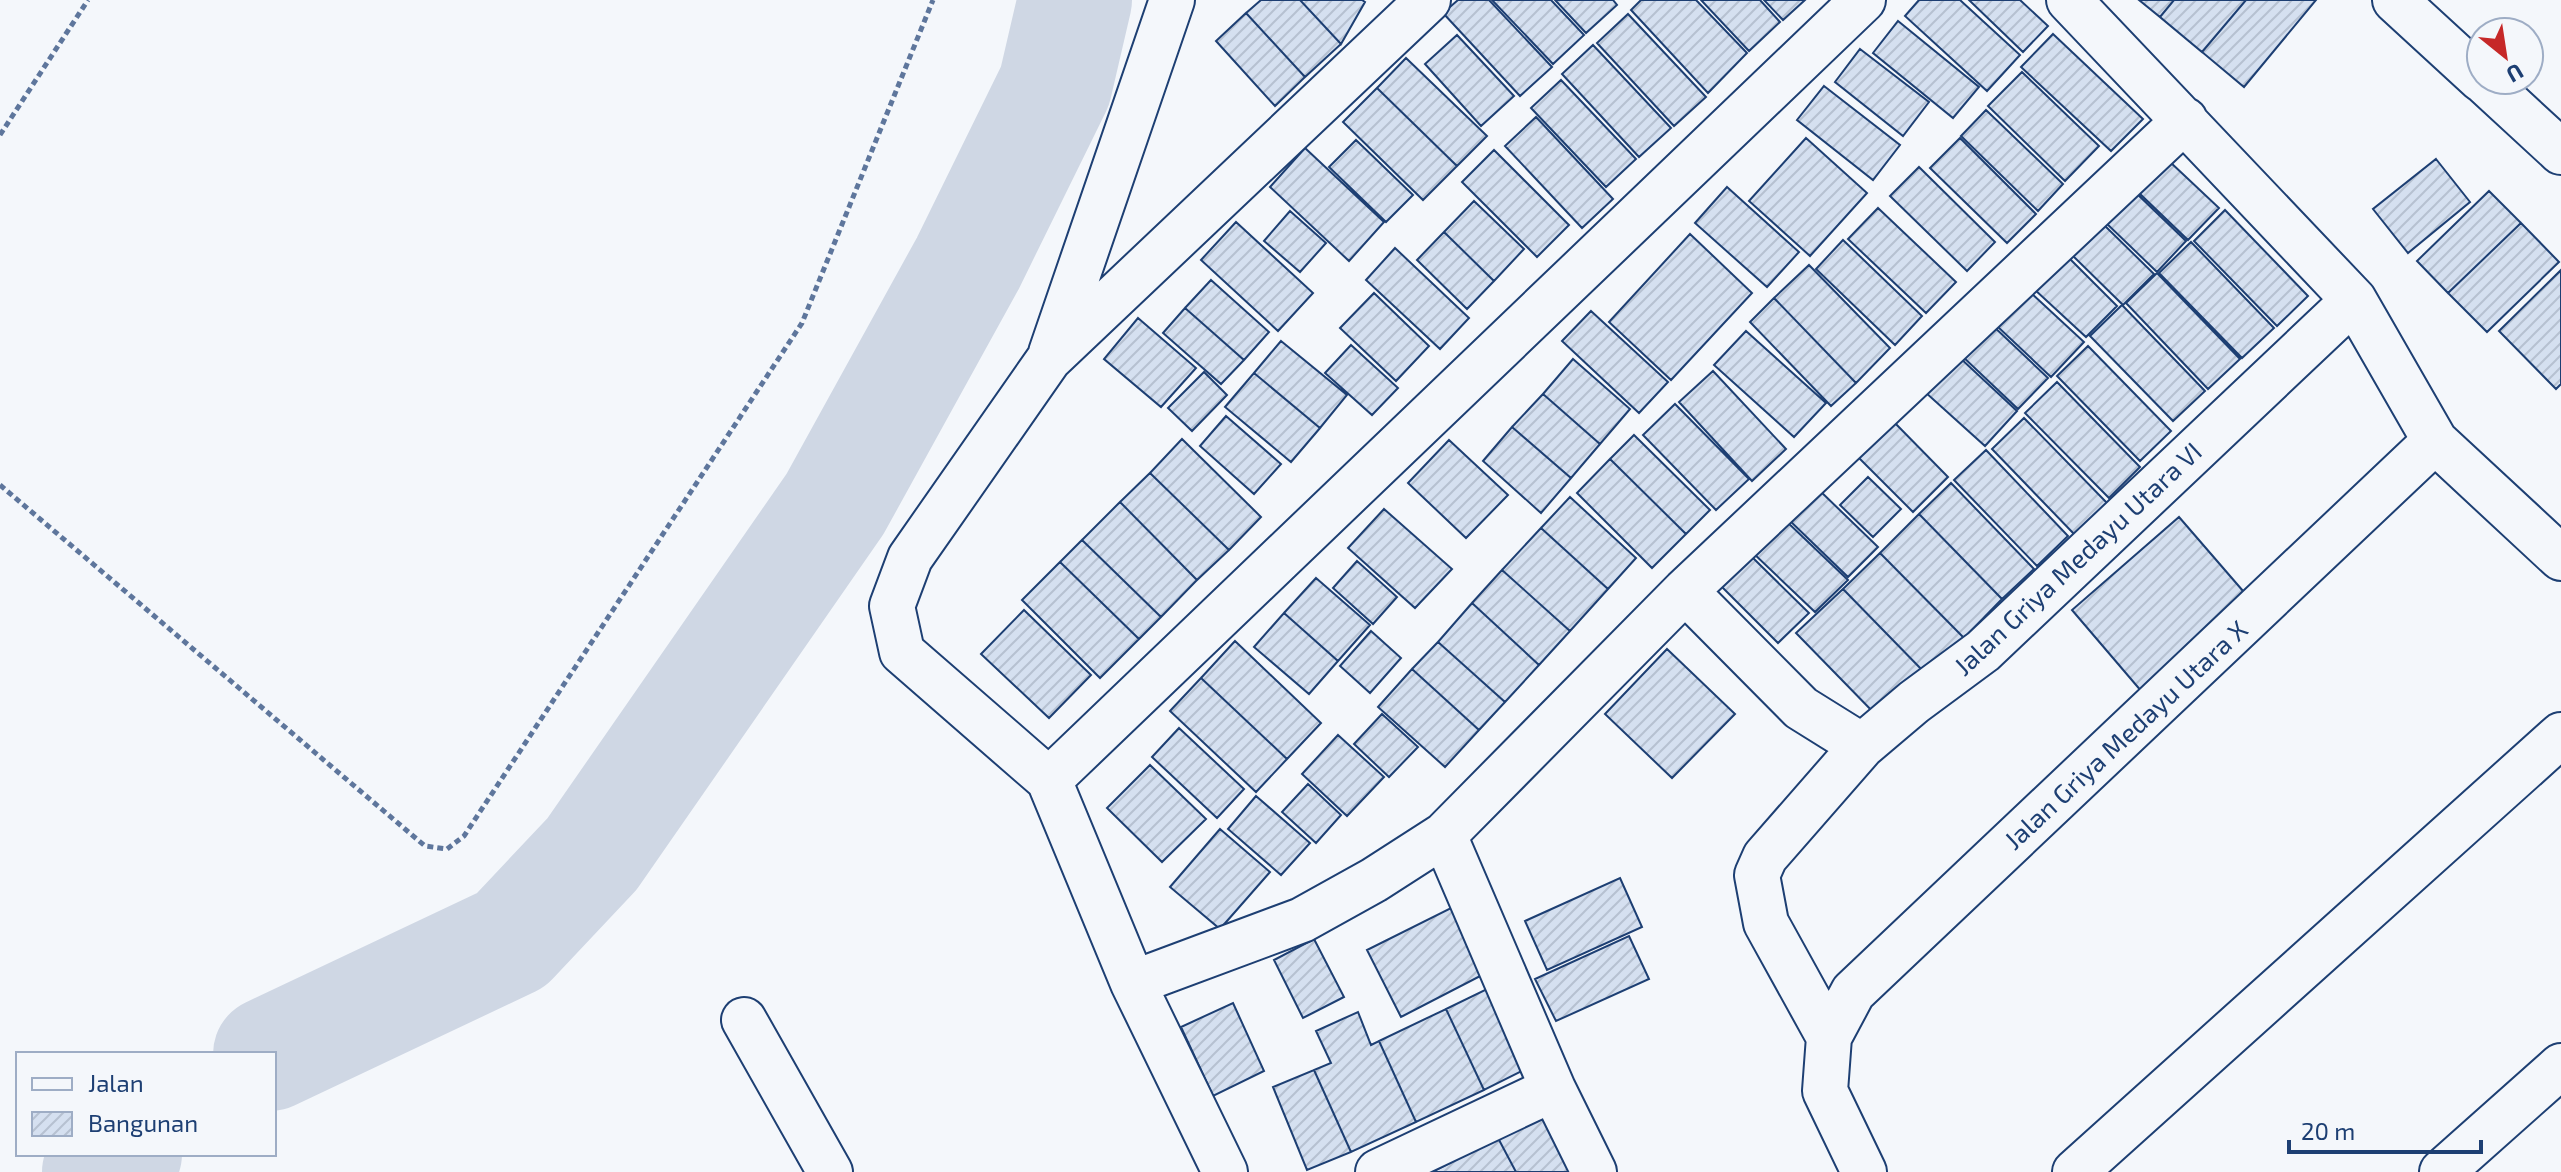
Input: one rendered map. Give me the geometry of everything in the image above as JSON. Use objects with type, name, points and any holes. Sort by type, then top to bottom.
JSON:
[{"type":"street","points":[[1049,359],[1172,0]]},
{"type":"street","points":[[1225,1172],[1133,983],[1049,780],[902,652],[892,606],[910,558],[1049,359],[1428,0]]},
{"type":"street","points":[[1049,780],[1863,0]]},
{"type":"street","points":[[2069,0],[2354,300],[2435,441],[2561,558]]},
{"type":"street","points":[[2395,0],[2465,64]]},
{"type":"street","points":[[2500,96],[2561,152]]},
{"type":"street","points":[[1133,983],[1302,920],[1374,880],[1444,835],[1685,591],[2185,120]]},
{"type":"street","name":"Jalan Griya Medayu Utara VI","points":[[1829,1037],[1766,923],[1757,875],[1765,857],[1862,746],[1914,702],[1983,651],[2354,300]]},
{"type":"street","name":"Jalan Griya Medayu Utara X","points":[[1829,1037],[1853,992],[2435,441]]},
{"type":"street","points":[[1685,591],[1801,708],[1862,746]]},
{"type":"street","points":[[2075,1172],[2561,735]]},
{"type":"street","points":[[1444,835],[1553,1089],[1594,1172]]},
{"type":"street","points":[[744,1020],[830,1172]]},
{"type":"street","points":[[1829,1037],[1825,1091],[1864,1172]]},
{"type":"street","points":[[2442,1172],[2561,1066]]},
{"type":"street","points":[[1378,1172],[1553,1089]]},
{"type":"path","points":[[0,135],[88,0]]},
{"type":"path","points":[[0,485],[425,846],[447,849],[464,836],[802,323],[933,0]]},
{"type":"building","points":[[1261,0],[1300,0],[1341,44],[1305,77],[1246,13]]},
{"type":"building","points":[[1300,0],[1362,0],[1365,2],[1341,44]]},
{"type":"building","points":[[1458,0],[1489,0],[1552,67],[1520,96],[1443,13]]},
{"type":"building","points":[[1492,0],[1551,0],[1584,35],[1553,64]]},
{"type":"building","points":[[1555,0],[1613,0],[1617,5],[1586,33]]},
{"type":"building","points":[[1641,0],[1696,0],[1747,53],[1708,93],[1631,10]]},
{"type":"building","points":[[1701,0],[1760,0],[1780,22],[1749,51]]},
{"type":"building","points":[[1764,0],[1805,0],[1783,20]]},
{"type":"building","points":[[1919,0],[1960,0],[2020,55],[1987,91],[1905,16]]},
{"type":"building","points":[[1969,0],[2020,0],[2048,26],[2023,52]]},
{"type":"building","points":[[2139,0],[2174,0],[2160,17]]},
{"type":"building","points":[[2174,0],[2246,0],[2202,52],[2160,17]]},
{"type":"building","points":[[2246,0],[2316,0],[2244,87],[2202,52]]},
{"type":"building","points":[[1246,13],[1305,77],[1275,106],[1216,41]]},
{"type":"building","points":[[1628,14],[1706,97],[1674,126],[1597,43]]},
{"type":"building","points":[[1898,21],[1979,87],[1953,118],[1873,53]]},
{"type":"building","points":[[2053,34],[2143,119],[2111,151],[2021,67]]},
{"type":"building","points":[[1457,35],[1514,96],[1481,126],[1425,64]]},
{"type":"building","points":[[1593,45],[1671,128],[1639,157],[1562,74]]},
{"type":"building","points":[[1860,49],[1929,102],[1903,136],[1835,82]]},
{"type":"building","points":[[1406,58],[1487,136],[1457,166],[1377,88]]},
{"type":"building","points":[[2022,72],[2099,146],[2065,181],[1988,106]]},
{"type":"building","points":[[1561,80],[1636,159],[1606,187],[1531,108]]},
{"type":"building","points":[[1824,86],[1900,145],[1873,180],[1797,120]]},
{"type":"building","points":[[1377,88],[1457,166],[1423,200],[1343,122]]},
{"type":"building","points":[[1986,110],[2063,184],[2038,211],[1961,136]]},
{"type":"building","points":[[1536,117],[1613,199],[1582,228],[1505,146]]},
{"type":"building","points":[[1806,138],[1867,193],[1810,256],[1749,201]]},
{"type":"building","points":[[1960,138],[2036,214],[2007,243],[1930,168]]},
{"type":"building","points":[[1356,140],[1413,195],[1386,222],[1329,167]]},
{"type":"building","points":[[1305,148],[1384,222],[1349,261],[1270,187]]},
{"type":"building","points":[[1494,150],[1569,225],[1537,257],[1462,182]]},
{"type":"building","points":[[2436,159],[2470,202],[2408,253],[2373,209]]},
{"type":"building","points":[[2169,161],[2219,208],[2188,240],[2138,192]]},
{"type":"building","points":[[1919,167],[1995,242],[1967,271],[1890,196]]},
{"type":"building","points":[[1727,187],[1799,252],[1767,287],[1695,223]]},
{"type":"building","points":[[2134,191],[2186,241],[2157,272],[2104,221]]},
{"type":"building","points":[[2489,191],[2521,223],[2448,293],[2417,261]]},
{"type":"building","points":[[1474,201],[1524,249],[1494,281],[1444,232]]},
{"type":"building","points":[[1878,208],[1956,282],[1926,313],[1848,239]]},
{"type":"building","points":[[2225,210],[2308,296],[2277,326],[2194,241]]},
{"type":"building","points":[[1290,211],[1326,243],[1300,272],[1264,241]]},
{"type":"building","points":[[1236,222],[1313,293],[1278,331],[1201,260]]},
{"type":"building","points":[[2101,222],[2154,274],[2123,305],[2071,254]]},
{"type":"building","points":[[2521,223],[2559,262],[2487,332],[2448,293]]},
{"type":"building","points":[[1444,232],[1494,281],[1467,309],[1417,260]]},
{"type":"building","points":[[1690,234],[1752,293],[1671,380],[1609,322]]},
{"type":"building","points":[[1843,240],[1922,316],[1895,345],[1816,269]]},
{"type":"building","points":[[2191,242],[2274,328],[2242,358],[2159,273]]},
{"type":"building","points":[[1395,248],[1469,318],[1440,349],[1366,280]]},
{"type":"building","points":[[2067,256],[2117,306],[2086,337],[2034,289]]},
{"type":"building","points":[[1809,265],[1890,348],[1856,383],[1774,298]]},
{"type":"building","points":[[2561,270],[2561,384],[2556,389],[2499,331]]},
{"type":"building","points":[[2157,273],[2240,359],[2208,389],[2126,303]]},
{"type":"building","points":[[1211,280],[1269,332],[1244,360],[1185,308]]},
{"type":"building","points":[[2030,292],[2084,342],[2051,377],[1998,327]]},
{"type":"building","points":[[1374,293],[1429,346],[1396,381],[1340,328]]},
{"type":"building","points":[[1774,298],[1856,383],[1831,406],[1750,322]]},
{"type":"building","points":[[2122,305],[2205,391],[2173,421],[2090,336]]},
{"type":"building","points":[[1185,308],[1244,360],[1221,384],[1163,333]]},
{"type":"building","points":[[1591,311],[1668,382],[1639,413],[1562,341]]},
{"type":"building","points":[[1138,318],[1196,368],[1161,407],[1104,359]]},
{"type":"building","points":[[1991,324],[2048,378],[2018,409],[1962,356]]},
{"type":"building","points":[[1746,331],[1826,403],[1794,437],[1714,365]]},
{"type":"building","points":[[1281,341],[1347,395],[1320,428],[1254,373]]},
{"type":"building","points":[[1351,345],[1398,388],[1372,415],[1325,373]]},
{"type":"building","points":[[2088,346],[2171,431],[2140,461],[2057,376]]},
{"type":"building","points":[[1958,356],[2017,411],[1985,446],[1925,392]]},
{"type":"building","points":[[1573,359],[1630,409],[1600,444],[1543,394]]},
{"type":"building","points":[[1713,371],[1786,449],[1752,481],[1679,402]]},
{"type":"building","points":[[1204,372],[1227,395],[1192,431],[1168,408]]},
{"type":"building","points":[[1254,373],[1320,428],[1291,462],[1225,407]]},
{"type":"building","points":[[2057,382],[2140,467],[2109,498],[2025,413]]},
{"type":"building","points":[[1543,394],[1600,444],[1571,478],[1512,427]]},
{"type":"building","points":[[1675,404],[1749,479],[1716,510],[1643,435]]},
{"type":"building","points":[[1226,416],[1281,464],[1254,494],[1200,446]]},
{"type":"building","points":[[1890,418],[1948,477],[1913,512],[1854,453]]},
{"type":"building","points":[[2024,418],[2108,504],[2075,535],[1992,449]]},
{"type":"building","points":[[1512,427],[1571,478],[1541,513],[1483,461]]},
{"type":"building","points":[[1634,435],[1710,510],[1686,534],[1610,459]]},
{"type":"building","points":[[1182,439],[1261,517],[1229,550],[1150,473]]},
{"type":"building","points":[[1449,440],[1508,495],[1466,538],[1408,483]]},
{"type":"building","points":[[1986,450],[2068,536],[2037,566],[1954,480]]},
{"type":"building","points":[[1610,459],[1686,534],[1652,568],[1577,493]]},
{"type":"building","points":[[1150,473],[1229,550],[1197,580],[1120,502]]},
{"type":"building","points":[[1868,477],[1901,509],[1873,537],[1840,505]]},
{"type":"building","points":[[1951,483],[2034,569],[2002,599],[1919,514]]},
{"type":"building","points":[[1817,488],[1878,547],[1848,577],[1787,518]]},
{"type":"building","points":[[1570,497],[1636,558],[1608,589],[1541,528]]},
{"type":"building","points":[[1120,502],[1197,580],[1161,617],[1082,540]]},
{"type":"building","points":[[1384,509],[1452,569],[1415,608],[1348,548]]},
{"type":"building","points":[[1919,514],[2002,599],[1964,638],[1880,553]]},
{"type":"building","points":[[2179,517],[2256,606],[2148,699],[2072,610]]},
{"type":"building","points":[[1784,519],[1848,580],[1815,612],[1752,552]]},
{"type":"building","points":[[1541,528],[1608,589],[1570,631],[1502,570]]},
{"type":"building","points":[[1082,540],[1161,617],[1139,639],[1060,562]]},
{"type":"building","points":[[1880,553],[1964,638],[1926,674],[1843,589]]},
{"type":"building","points":[[1751,556],[1809,613],[1778,643],[1721,586]]},
{"type":"building","points":[[1357,561],[1397,597],[1373,624],[1333,588]]},
{"type":"building","points":[[1060,562],[1139,639],[1100,678],[1022,600]]},
{"type":"building","points":[[1502,570],[1570,631],[1539,665],[1472,603]]},
{"type":"building","points":[[1316,578],[1370,625],[1338,661],[1284,613]]},
{"type":"building","points":[[1843,589],[1926,674],[1879,718],[1796,633]]},
{"type":"building","points":[[1472,603],[1539,665],[1505,702],[1438,642]]},
{"type":"building","points":[[1024,610],[1091,675],[1049,718],[981,654]]},
{"type":"building","points":[[1284,613],[1338,661],[1309,694],[1254,647]]},
{"type":"building","points":[[1371,631],[1401,658],[1370,693],[1340,666]]},
{"type":"building","points":[[1235,641],[1321,723],[1287,759],[1201,678]]},
{"type":"building","points":[[1438,642],[1505,702],[1479,730],[1412,669]]},
{"type":"building","points":[[1667,649],[1735,714],[1672,778],[1605,714]]},
{"type":"building","points":[[1412,669],[1479,730],[1445,767],[1378,707]]},
{"type":"building","points":[[1201,678],[1287,759],[1256,792],[1170,711]]},
{"type":"building","points":[[1382,714],[1418,747],[1389,777],[1354,744]]},
{"type":"building","points":[[1179,728],[1244,789],[1217,818],[1152,757]]},
{"type":"building","points":[[1338,735],[1384,777],[1347,816],[1302,774]]},
{"type":"building","points":[[1150,765],[1206,819],[1162,862],[1107,808]]},
{"type":"building","points":[[1308,784],[1341,815],[1316,843],[1282,812]]},
{"type":"building","points":[[1256,796],[1310,843],[1281,875],[1228,829]]},
{"type":"building","points":[[1220,829],[1270,872],[1220,929],[1170,887]]},
{"type":"building","points":[[1620,878],[1642,927],[1547,970],[1525,921]]},
{"type":"building","points":[[1455,906],[1488,972],[1401,1017],[1367,950]]},
{"type":"building","points":[[1629,936],[1649,979],[1556,1021],[1535,979]]},
{"type":"building","points":[[1314,939],[1344,997],[1303,1018],[1274,960]]},
{"type":"building","points":[[1487,989],[1526,1069],[1484,1090],[1446,1009]]},
{"type":"building","points":[[1233,1003],[1264,1071],[1213,1096],[1181,1027]]},
{"type":"building","points":[[1446,1009],[1484,1090],[1416,1122],[1379,1041]]},
{"type":"building","points":[[1358,1012],[1371,1045],[1379,1041],[1416,1122],[1351,1152],[1314,1070],[1331,1063],[1316,1031]]},
{"type":"building","points":[[1314,1070],[1351,1152],[1307,1170],[1273,1087]]},
{"type":"building","points":[[1542,1116],[1570,1172],[1516,1172],[1498,1138]]},
{"type":"building","points":[[1498,1138],[1516,1172],[1432,1172]]},
{"type":"waterway","points":[[274,1052],[511,940],[592,854],[835,504],[968,263],[1055,86],[1075,0]]},
{"type":"waterway","points":[[99,1172],[122,1156]]}]
